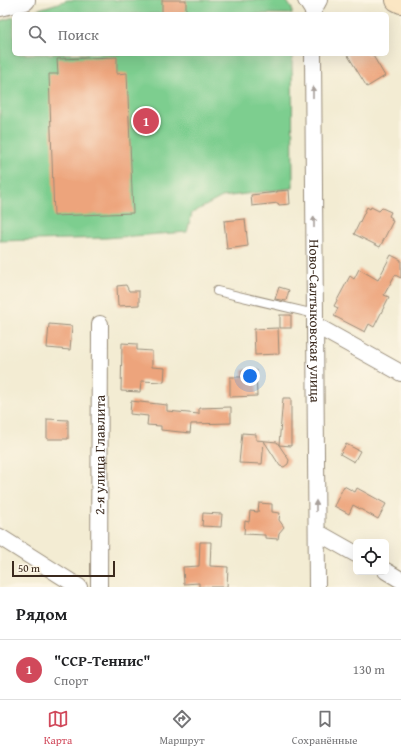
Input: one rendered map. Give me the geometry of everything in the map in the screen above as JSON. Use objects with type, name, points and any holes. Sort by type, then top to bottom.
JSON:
[{"type":"main road","points":[[397,0],[401,2]]},
{"type":"street","points":[[0,6],[25,0]]},
{"type":"street","name":"Ново-Салтыковская улица","points":[[313,56],[317,587]]},
{"type":"street","points":[[315,319],[401,373]]},
{"type":"street","name":"2-я улица Главлита","points":[[98,587],[100,324]]},
{"type":"street","points":[[317,532],[353,552]]},
{"type":"street","points":[[0,536],[79,587]]},
{"type":"street","points":[[389,574],[401,580]]},
{"type":"lane","points":[[217,291],[315,319]]},
{"type":"green space","points":[[68,0],[286,0],[292,9],[292,12],[29,12]]},
{"type":"green space","points":[[12,18],[12,56],[292,56],[293,188],[222,197],[192,213],[187,232],[106,238],[0,241],[0,21]]},
{"type":"building","points":[[162,0],[186,0],[186,12],[162,12]]},
{"type":"building","points":[[348,56],[373,56],[385,76],[367,87]]},
{"type":"building","points":[[117,57],[117,74],[127,73],[133,213],[54,216],[49,74],[58,74],[57,59]]},
{"type":"building","points":[[289,190],[290,204],[279,205],[278,203],[252,206],[251,195]]},
{"type":"building","points":[[367,207],[370,209],[371,207],[379,211],[382,208],[391,212],[389,216],[393,221],[380,247],[354,234]]},
{"type":"building","points":[[245,219],[248,246],[227,249],[224,221]]},
{"type":"building","points":[[391,255],[401,260],[401,278],[395,275],[384,295],[389,297],[374,327],[369,324],[365,332],[334,316],[338,308],[334,306],[350,276],[354,279],[359,269],[378,280]]},
{"type":"building","points":[[126,285],[129,291],[139,291],[139,305],[118,306],[117,286]]},
{"type":"building","points":[[279,287],[289,290],[286,301],[275,299]]},
{"type":"building","points":[[280,315],[291,315],[291,328],[280,328]]},
{"type":"building","points":[[49,324],[72,326],[70,350],[47,348]]},
{"type":"building","points":[[278,328],[279,354],[255,355],[254,329]]},
{"type":"building","points":[[122,343],[137,344],[137,350],[152,351],[152,367],[165,368],[164,382],[141,381],[140,392],[121,391]]},
{"type":"building","points":[[242,370],[256,370],[257,396],[230,397],[230,377],[242,377]]},
{"type":"building","points":[[283,398],[291,398],[291,446],[279,445]]},
{"type":"building","points":[[131,401],[167,405],[167,411],[199,414],[199,408],[231,407],[231,423],[191,424],[190,433],[161,430],[161,426],[147,425],[148,416],[130,414]]},
{"type":"building","points":[[47,419],[68,420],[68,439],[47,439]]},
{"type":"building","points":[[242,433],[256,434],[256,440],[277,442],[289,460],[288,464],[284,467],[280,466],[264,441],[262,464],[239,463]]},
{"type":"building","points":[[346,444],[360,451],[354,462],[340,454]]},
{"type":"building","points":[[344,486],[355,492],[357,488],[386,504],[378,519],[353,505],[349,514],[334,506]]},
{"type":"building","points":[[259,503],[272,504],[272,512],[280,513],[279,520],[284,527],[279,533],[278,539],[265,538],[265,535],[244,534],[245,521],[249,522],[250,511],[258,512]]},
{"type":"building","points":[[203,513],[222,514],[221,527],[202,526]]},
{"type":"building","points":[[200,542],[211,542],[210,566],[228,567],[227,587],[199,587],[199,583],[184,584],[183,567],[199,566]]},
{"type":"place","name":"\"ССР-Теннис\"","points":[[146,121]]}]
